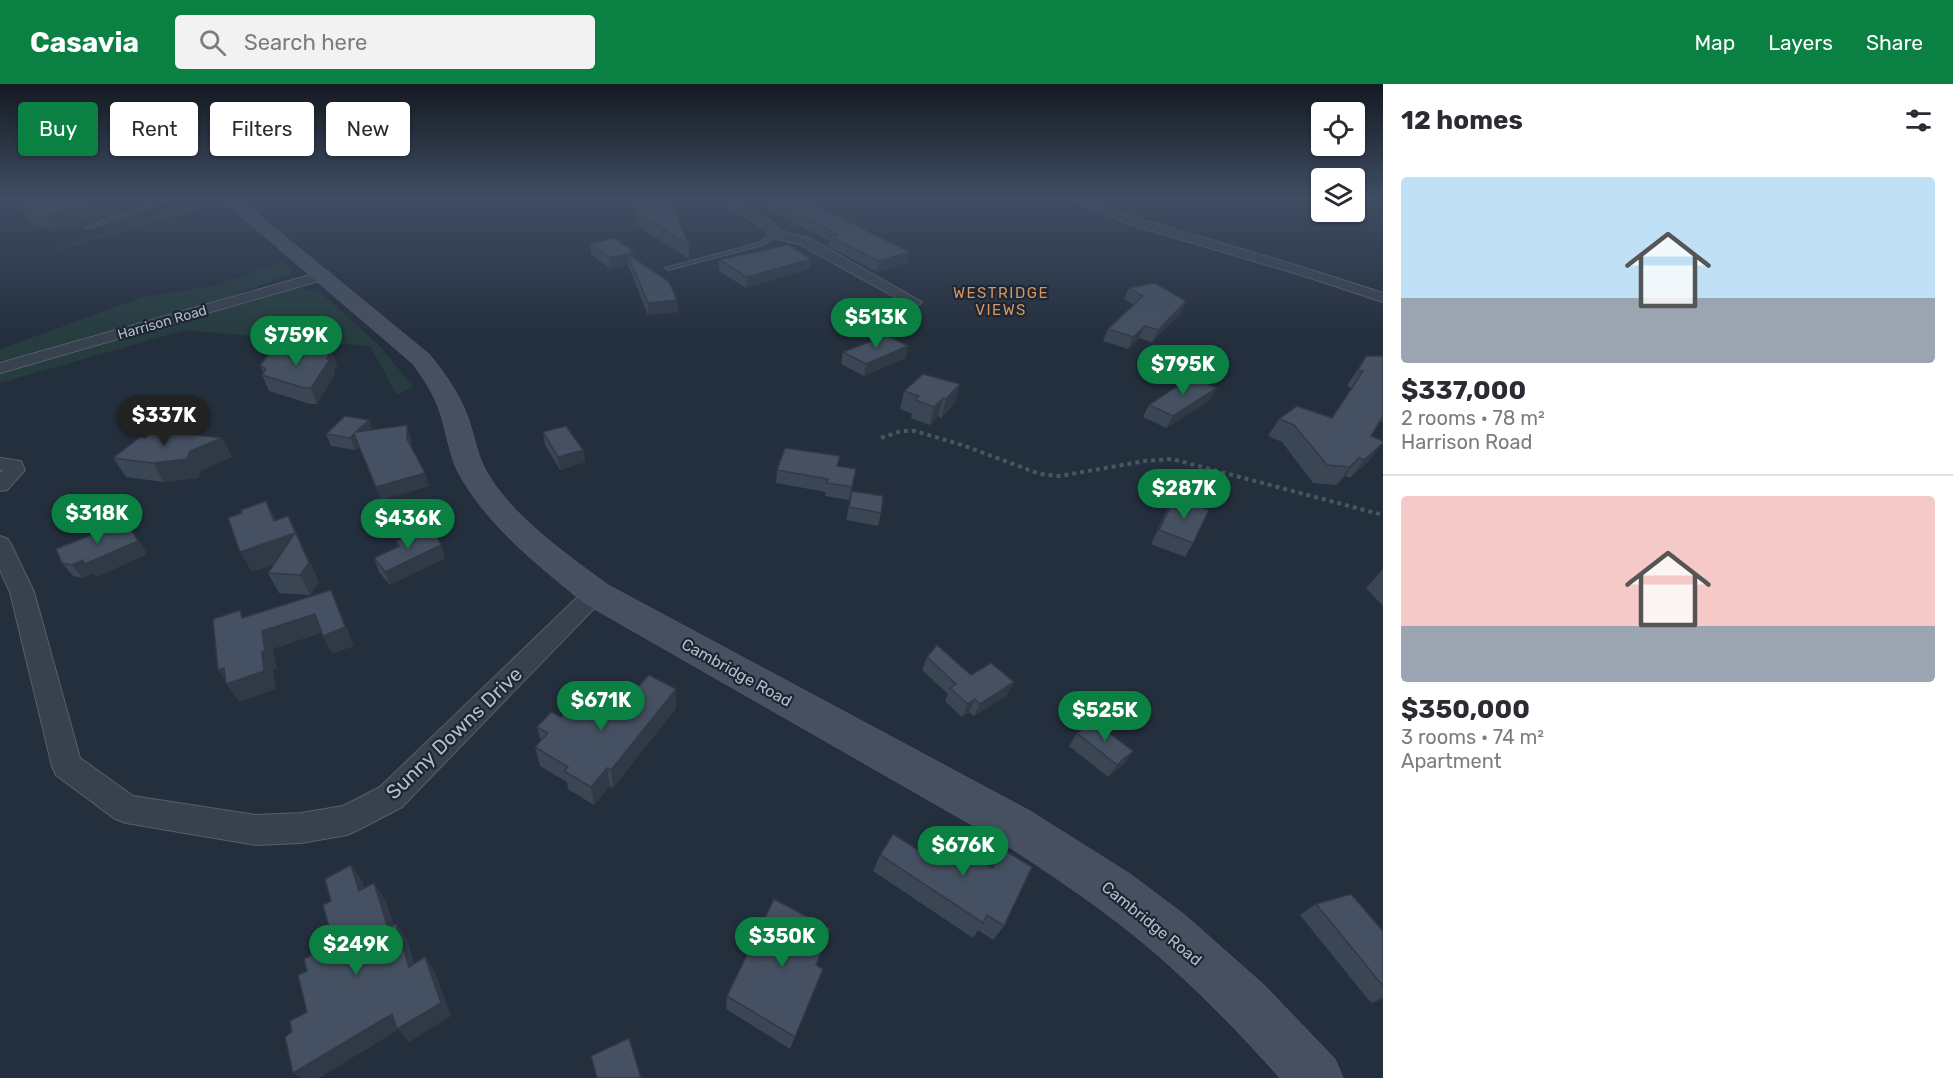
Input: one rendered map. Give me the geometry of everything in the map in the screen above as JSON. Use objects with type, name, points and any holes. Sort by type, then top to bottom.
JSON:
[{"type":"main road","name":"Cambridge Road","points":[[285,244],[421,359],[439,383],[452,409],[470,467],[485,492],[538,549],[596,594],[1015,826],[1073,863],[1170,934],[1217,976],[1316,1078]]},
{"type":"street","points":[[810,244],[914,302]]},
{"type":"street","points":[[1211,244],[1383,298]]},
{"type":"street","name":"Harrison Road","points":[[0,368],[309,264]]},
{"type":"street","points":[[0,464],[14,465],[15,470],[0,485]]},
{"type":"street","name":"Sunny Downs Drive","points":[[0,544],[22,592],[67,766],[126,809],[256,830],[301,828],[347,820],[391,797],[596,594]]},
{"type":"lane","points":[[668,268],[760,244]]},
{"type":"path","points":[[881,438],[901,431],[915,431],[962,445],[1040,474],[1060,476],[1145,460],[1172,459],[1383,514]]},
{"type":"green space","points":[[70,244],[77,244],[39,255]]},
{"type":"green space","points":[[283,262],[293,272],[289,275],[207,305],[14,360],[0,360],[0,349],[143,297],[214,286]]},
{"type":"green space","points":[[296,287],[320,292],[379,345],[413,387],[397,395],[370,346],[185,330],[0,383],[0,373]]},
{"type":"building","points":[[591,244],[623,244],[634,252],[628,254],[669,282],[677,300],[648,303],[627,254],[609,258]]},
{"type":"building","points":[[846,244],[894,244],[909,252],[879,261]]},
{"type":"building","points":[[788,245],[811,259],[747,277],[719,260]]},
{"type":"building","points":[[1155,283],[1186,301],[1158,330],[1145,326],[1133,337],[1108,329],[1143,296],[1129,288]]},
{"type":"building","points":[[887,335],[908,346],[866,364],[843,352]]},
{"type":"building","points":[[279,351],[331,351],[327,359],[330,359],[311,388],[304,388],[262,375],[266,369],[260,365],[269,354]]},
{"type":"building","points":[[1366,356],[1383,356],[1383,416],[1371,436],[1383,443],[1364,460],[1359,458],[1350,467],[1327,465],[1294,425],[1279,419],[1297,406],[1332,418],[1363,371],[1358,370]]},
{"type":"building","points":[[923,374],[960,384],[946,399],[943,398],[934,407],[915,400],[919,396],[904,391]]},
{"type":"building","points":[[1191,377],[1217,388],[1173,416],[1149,405]]},
{"type":"building","points":[[345,416],[369,420],[356,432],[407,425],[407,439],[425,473],[376,487],[354,434],[350,438],[326,434]]},
{"type":"building","points":[[566,426],[583,450],[558,457],[543,432]]},
{"type":"building","points":[[154,430],[222,438],[190,451],[187,459],[153,463],[113,458],[140,437],[145,438]]},
{"type":"building","points":[[785,448],[840,456],[837,466],[856,469],[852,487],[827,483],[828,479],[777,470]]},
{"type":"building","points":[[852,491],[883,496],[881,513],[849,507]]},
{"type":"building","points":[[1175,497],[1209,510],[1193,543],[1159,530]]},
{"type":"building","points":[[266,501],[274,521],[288,516],[309,563],[300,575],[268,573],[295,533],[240,552],[228,518],[242,513],[241,510]]},
{"type":"building","points":[[126,521],[138,541],[85,564],[83,560],[72,565],[62,563],[56,549]]},
{"type":"building","points":[[434,530],[441,545],[385,572],[374,558],[400,546],[396,541],[416,532],[420,536]]},
{"type":"building","points":[[331,590],[345,627],[323,636],[315,614],[262,631],[265,651],[262,652],[264,671],[226,684],[224,668],[218,670],[213,619],[240,610],[242,618]]},
{"type":"building","points":[[937,645],[971,675],[991,663],[1014,682],[980,704],[975,699],[968,704],[950,688],[956,684],[927,657]]},
{"type":"building","points":[[649,675],[676,689],[611,770],[607,768],[591,787],[564,771],[568,767],[535,747],[548,733],[537,727],[551,712],[561,717],[572,705],[604,723]]},
{"type":"building","points":[[1092,720],[1133,751],[1117,765],[1077,733]]},
{"type":"building","points":[[893,834],[918,850],[926,837],[952,854],[956,846],[992,868],[1002,849],[1032,867],[1004,926],[987,915],[983,923],[880,855]]},
{"type":"building","points":[[351,865],[359,891],[374,883],[388,928],[396,924],[409,967],[425,957],[441,1003],[397,1029],[392,1014],[293,1073],[285,1037],[292,1032],[290,1021],[307,1012],[298,975],[307,971],[304,959],[317,952],[316,947],[332,938],[323,905],[331,901],[325,879]]},
{"type":"building","points":[[1351,894],[1383,931],[1383,986],[1316,904]]},
{"type":"building","points":[[774,899],[830,929],[816,965],[823,969],[795,1037],[727,996]]},
{"type":"building","points":[[629,1038],[641,1078],[597,1078],[591,1056]]},
{"type":"district","name":"WESTRIDGE VIEWS","points":[[1001,302]]}]
